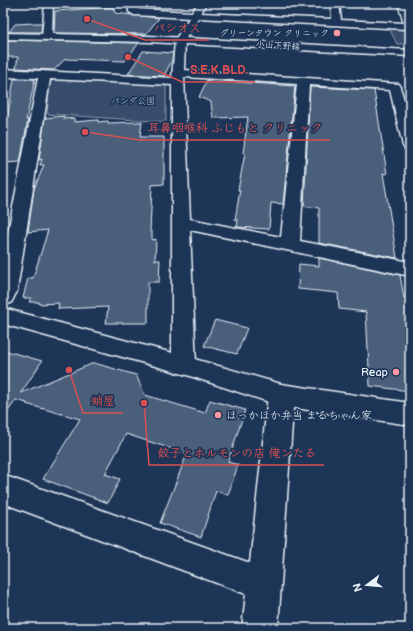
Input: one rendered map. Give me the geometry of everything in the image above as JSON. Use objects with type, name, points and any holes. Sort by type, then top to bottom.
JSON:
[{"type":"street","points":[[47,36],[49,3]]},
{"type":"street","points":[[132,3],[134,12],[406,26],[409,24],[402,3]]},
{"type":"street","points":[[184,365],[178,78],[180,40],[202,3]]},
{"type":"street","points":[[335,3],[337,22]]},
{"type":"street","points":[[264,18],[267,8]]},
{"type":"street","name":"小山下野線","points":[[3,36],[180,40],[410,53]]},
{"type":"street","points":[[3,73],[303,81],[395,87],[410,146]]},
{"type":"street","points":[[3,298],[8,291],[45,75]]},
{"type":"street","points":[[290,244],[303,81]]},
{"type":"street","points":[[181,223],[410,269]]},
{"type":"street","points":[[3,316],[184,365],[281,395],[410,414]]},
{"type":"street","points":[[260,628],[281,395]]},
{"type":"street","points":[[3,489],[263,584]]},
{"type":"green space","points":[[388,26],[410,27],[410,44],[397,44]]},
{"type":"green space","name":"パンダ公園","points":[[59,78],[159,84],[166,86],[166,122],[47,114],[50,82]]},
{"type":"building","points":[[113,7],[115,13],[159,18],[146,34],[54,33],[55,11]]},
{"type":"building","points":[[42,23],[41,32],[9,32],[15,24]]},
{"type":"building","points":[[3,40],[139,43],[125,61],[65,59],[54,70],[16,68],[18,57],[3,57]]},
{"type":"building","points":[[143,51],[173,53],[172,60],[164,76],[128,74]]},
{"type":"building","points":[[14,79],[35,79],[26,120],[28,119],[20,162],[4,163],[7,143],[3,142]]},
{"type":"building","points":[[207,80],[295,86],[283,204],[271,203],[269,229],[237,227],[238,220],[235,220],[240,190],[238,190],[245,153],[243,153],[248,117],[213,118],[211,102],[199,97]]},
{"type":"building","points":[[310,87],[374,90],[387,174],[383,173],[397,258],[319,243],[319,208],[304,206]]},
{"type":"building","points":[[64,116],[64,119],[74,118],[74,122],[98,120],[98,122],[108,121],[108,123],[142,122],[140,137],[164,137],[164,184],[152,185],[150,232],[152,232],[152,240],[156,239],[155,260],[160,260],[159,282],[148,282],[148,323],[106,323],[108,307],[58,309],[59,303],[39,304],[39,302],[29,302],[31,298],[23,298],[28,278],[33,278],[48,230],[28,232],[34,189],[44,165],[40,165],[42,159],[39,160],[45,118]]},
{"type":"building","points":[[319,258],[400,275],[404,298],[410,299],[410,391],[370,386],[366,312],[339,309],[338,293],[298,289],[299,264],[319,266]]},
{"type":"building","points":[[215,320],[247,328],[237,354],[204,346]]},
{"type":"building","points":[[3,350],[42,361],[21,393],[94,363],[136,375],[145,395],[205,413],[210,400],[245,410],[228,462],[238,465],[228,495],[216,491],[201,537],[160,523],[187,454],[126,434],[105,474],[120,479],[108,503],[43,479],[80,419],[16,400],[3,418]]},
{"type":"place","name":"パシオス","points":[[87,19]]},
{"type":"place","name":"グリーンタウン クリニック","points":[[337,33]]},
{"type":"place","name":"S.E.K BLD.","points":[[128,57]]},
{"type":"place","name":"耳鼻咽喉科 ふじもと クリニック","points":[[85,132]]},
{"type":"place","name":"蛸屋","points":[[69,370]]},
{"type":"place","name":"Reap","points":[[396,372]]},
{"type":"place","name":"餃子とホルモンの店 俺ンたる","points":[[144,403]]},
{"type":"place","name":"ほっかほか弁当 まるちゃん家","points":[[218,415]]}]
